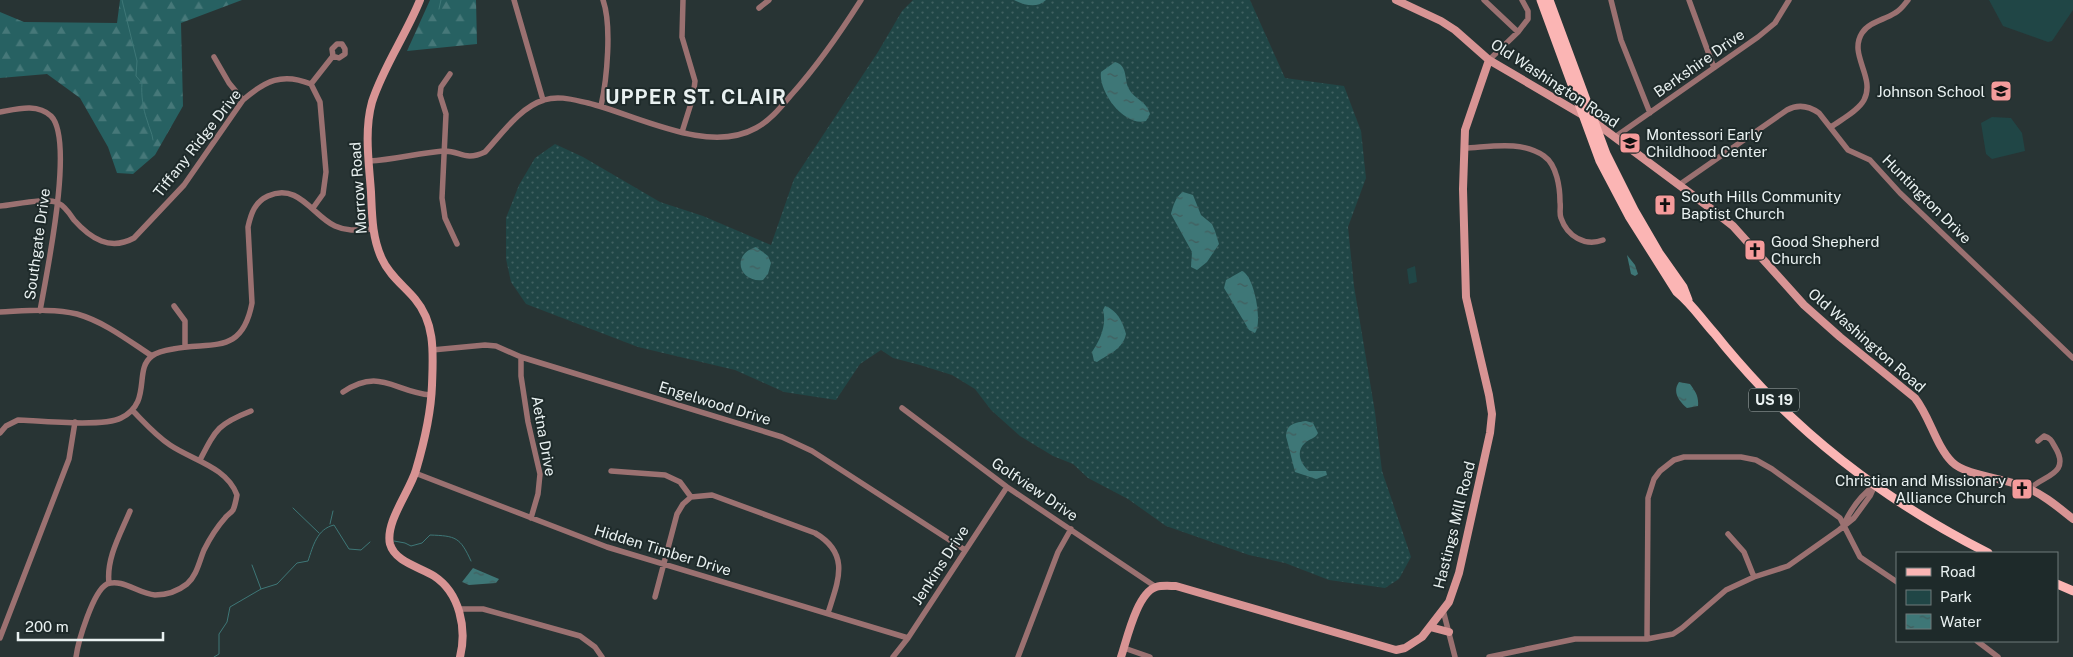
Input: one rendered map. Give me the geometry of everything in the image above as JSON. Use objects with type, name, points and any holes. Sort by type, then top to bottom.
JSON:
[{"type":"main road","name":"US 19","points":[[1541,0],[1581,114],[1600,161],[1628,216],[1677,292],[1688,300],[1728,350],[1776,402],[1833,453],[1874,485],[1930,522],[1986,552]]},
{"type":"main road","name":"US 19","points":[[1549,0],[1606,154],[1634,210],[1659,253],[1683,288],[1688,300]]},
{"type":"main road","points":[[2058,584],[2073,591]]},
{"type":"street","name":"Morrow Road","points":[[420,0],[372,102],[369,116],[369,161],[373,229],[382,260],[424,311],[432,335],[429,417],[415,473],[393,521],[389,537],[392,550],[397,556],[443,583],[450,592],[459,609],[463,634],[460,657]]},
{"type":"street","points":[[514,0],[543,100]]},
{"type":"street","points":[[602,0],[608,23],[605,86],[602,106]]},
{"type":"street","points":[[682,132],[696,81],[682,37],[683,0]]},
{"type":"street","points":[[759,8],[769,0]]},
{"type":"street","points":[[369,161],[445,151],[465,157],[473,157],[485,152],[528,108],[543,100],[568,98],[602,106],[682,132],[708,138],[735,136],[755,128],[772,116],[828,52],[861,0]]},
{"type":"street","name":"Old Washington Road","points":[[1396,0],[1441,21],[1455,30],[1490,60],[1593,121],[1733,226],[1804,305],[1840,337],[1916,398],[1922,406],[1946,454],[1956,465],[1965,470],[2030,489],[2073,519]]},
{"type":"street","points":[[1484,0],[1518,32]]},
{"type":"street","points":[[1490,60],[1518,32],[1528,19],[1528,11],[1522,0]]},
{"type":"street","points":[[1611,0],[1621,40],[1650,113]]},
{"type":"street","points":[[1689,0],[1714,68]]},
{"type":"street","name":"Berkshire Drive","points":[[1615,137],[1775,23],[1789,0]]},
{"type":"street","points":[[1832,127],[1864,100],[1867,86],[1866,74],[1858,56],[1858,46],[1862,33],[1867,26],[1896,13],[1908,0]]},
{"type":"street","points":[[313,208],[323,194],[326,172],[320,102],[311,84],[333,56]]},
{"type":"street","points":[[214,57],[229,83],[242,100]]},
{"type":"street","name":"Hastings Mill Road","points":[[1156,587],[1176,586],[1314,625],[1387,649],[1405,648],[1413,644],[1430,628],[1449,602],[1459,573],[1490,432],[1492,414],[1466,297],[1463,208],[1464,148],[1468,118],[1490,60]]},
{"type":"street","points":[[450,74],[441,87],[440,95],[446,114],[442,198],[445,218],[457,244]]},
{"type":"street","name":"Tiffany Ridge Drive","points":[[58,203],[82,230],[98,241],[116,244],[134,238],[184,185],[242,100],[272,81],[282,78],[300,79],[311,84]]},
{"type":"street","name":"Huntington Drive","points":[[1679,186],[1792,107],[1813,108],[1820,112],[1848,150],[1870,160],[1900,193],[2073,358]]},
{"type":"street","name":"Southgate Drive","points":[[0,112],[22,108],[39,109],[52,118],[59,135],[58,203],[40,311]]},
{"type":"street","points":[[1464,148],[1515,146],[1532,150],[1545,157],[1556,174],[1559,186],[1560,216],[1565,227],[1573,236],[1584,242],[1594,244],[1603,240]]},
{"type":"street","points":[[0,433],[6,426],[18,420],[106,422],[122,418],[132,410],[141,396],[146,363],[152,356],[166,350],[185,346],[218,346],[226,343],[240,332],[247,322],[250,313],[252,295],[248,227],[254,207],[272,194],[286,193],[298,197],[332,225],[351,232],[373,229]]},
{"type":"street","points":[[0,206],[49,201],[58,203]]},
{"type":"street","points":[[174,306],[185,321],[185,346]]},
{"type":"street","points":[[0,312],[40,311],[79,315],[112,329],[152,356]]},
{"type":"street","name":"Engelwood Drive","points":[[432,350],[485,345],[496,346],[521,357],[782,437],[812,451],[965,550]]},
{"type":"street","name":"Aetna Drive","points":[[521,357],[521,376],[528,422],[540,474],[538,494],[531,518]]},
{"type":"street","points":[[344,392],[358,382],[376,380],[414,392],[431,394]]},
{"type":"street","name":"Golfview Drive","points":[[902,408],[1007,487],[1156,587]]},
{"type":"street","points":[[76,657],[78,644],[97,596],[103,587],[109,583],[124,584],[144,593],[155,595],[168,594],[185,585],[193,577],[205,549],[224,519],[233,510],[237,495],[230,480],[200,460],[171,446],[152,431],[132,410]]},
{"type":"street","points":[[200,460],[213,434],[222,424],[251,411]]},
{"type":"street","points":[[0,638],[69,459],[74,422]]},
{"type":"street","points":[[2030,489],[2054,474],[2059,465],[2058,452],[2052,440],[2044,436],[2038,441]]},
{"type":"street","points":[[1647,639],[1648,498],[1654,479],[1660,471],[1674,460],[1684,457],[1732,457],[1756,460],[1772,468],[1840,518],[1860,557],[1896,581]]},
{"type":"street","points":[[611,471],[665,475],[680,482],[691,497]]},
{"type":"street","name":"Hidden Timber Drive","points":[[415,473],[607,547],[908,638]]},
{"type":"street","points":[[1489,657],[1575,639],[1647,639],[1663,637],[1678,631],[1726,590],[1754,577],[1788,566],[1843,526],[1848,514],[1865,492],[1874,485]]},
{"type":"street","name":"Jenkins Drive","points":[[894,657],[1007,487]]},
{"type":"street","points":[[655,597],[678,514],[683,504],[691,497],[712,496],[816,532],[827,539],[833,548],[840,567],[839,579],[828,613]]},
{"type":"street","points":[[109,583],[108,570],[110,560],[130,510]]},
{"type":"street","points":[[1018,657],[1058,552],[1071,529]]},
{"type":"street","points":[[1728,534],[1744,552],[1754,577]]},
{"type":"street","points":[[1121,657],[1141,602],[1148,592],[1156,587]]},
{"type":"street","points":[[459,609],[483,609],[580,636],[594,646],[602,657]]},
{"type":"street","points":[[1443,610],[1456,657]]},
{"type":"street","points":[[1430,628],[1449,632]]},
{"type":"street","points":[[1978,642],[1998,657]]},
{"type":"street","points":[[1124,648],[1150,657]]},
{"type":"green space","points":[[120,0],[242,0],[181,23],[183,106],[155,155],[133,174],[117,173],[108,147],[80,98],[47,74],[0,78],[0,12],[24,22],[117,23]]},
{"type":"green space","points":[[430,0],[476,0],[477,44],[407,51]]},
{"type":"green space","points":[[913,0],[1250,0],[1285,78],[1344,86],[1361,131],[1366,178],[1348,227],[1354,286],[1375,412],[1382,471],[1411,557],[1399,579],[1385,588],[1329,580],[1285,563],[1249,555],[1166,526],[1128,499],[1088,478],[1073,464],[1053,456],[1020,436],[991,410],[975,389],[952,375],[893,358],[881,350],[860,364],[836,400],[784,392],[735,370],[638,347],[526,304],[511,282],[506,259],[506,218],[519,185],[535,158],[555,144],[583,157],[660,202],[703,216],[771,245],[794,179],[878,52],[902,11]]},
{"type":"green space","points":[[1989,0],[2073,0],[2073,10],[2052,41],[2048,42],[2003,26]]},
{"type":"green space","points":[[1992,117],[2011,118],[2022,133],[2025,151],[1992,159],[1986,154],[1981,123]]},
{"type":"green space","points":[[1415,266],[1417,282],[1409,284],[1407,269]]},
{"type":"water","points":[[1014,0],[1046,0],[1034,5],[1026,5]]},
{"type":"water","points":[[1115,62],[1124,69],[1129,89],[1146,106],[1150,114],[1146,121],[1129,119],[1114,106],[1108,97],[1101,80],[1101,72]]},
{"type":"water","points":[[1183,192],[1193,195],[1201,215],[1212,224],[1219,244],[1207,262],[1197,270],[1191,267],[1192,252],[1171,214],[1177,199]]},
{"type":"water","points":[[756,247],[768,256],[771,263],[768,274],[763,280],[755,280],[749,277],[741,268],[743,256]]},
{"type":"water","points":[[1627,255],[1635,265],[1638,274],[1635,276],[1631,274]]},
{"type":"water","points":[[1242,271],[1250,281],[1256,299],[1258,319],[1255,333],[1249,330],[1224,288],[1226,280]]},
{"type":"water","points":[[1105,306],[1113,310],[1119,317],[1126,334],[1119,347],[1097,362],[1094,361],[1092,352],[1102,332],[1103,310]]},
{"type":"water","points":[[1679,382],[1690,384],[1697,396],[1698,406],[1687,408],[1681,402],[1676,393]]},
{"type":"water","points":[[1306,421],[1313,423],[1318,433],[1302,446],[1300,458],[1309,471],[1326,471],[1327,475],[1316,479],[1295,472],[1286,436],[1290,426]]},
{"type":"water","points":[[473,568],[499,579],[496,583],[469,585],[462,582]]},
{"type":"waterway","points":[[122,0],[137,61],[136,76],[142,83],[143,107],[153,140]]},
{"type":"waterway","points":[[439,9],[441,0]]},
{"type":"waterway","points":[[293,508],[319,533]]},
{"type":"waterway","points":[[330,524],[333,511]]},
{"type":"waterway","points":[[261,589],[277,584],[297,563],[308,561],[316,539],[328,527],[334,525],[349,549],[361,550],[370,542]]},
{"type":"waterway","points":[[394,541],[411,546],[422,543],[430,535],[451,537],[460,542],[471,561]]},
{"type":"waterway","points":[[214,657],[219,654],[219,634],[227,622],[230,607],[261,589],[252,565]]},
{"type":"place","name":"Johnson School","points":[[2001,91]]},
{"type":"place","name":"Montessori Early Childhood Center","points":[[1630,143]]},
{"type":"place","name":"South Hills Community Baptist Church","points":[[1665,205]]},
{"type":"place","name":"Good Shepherd Church","points":[[1755,250]]},
{"type":"place","name":"Christian and Missionary Alliance Church","points":[[2022,489]]},
{"type":"district","name":"UPPER ST. CLAIR","points":[[696,97]]}]
